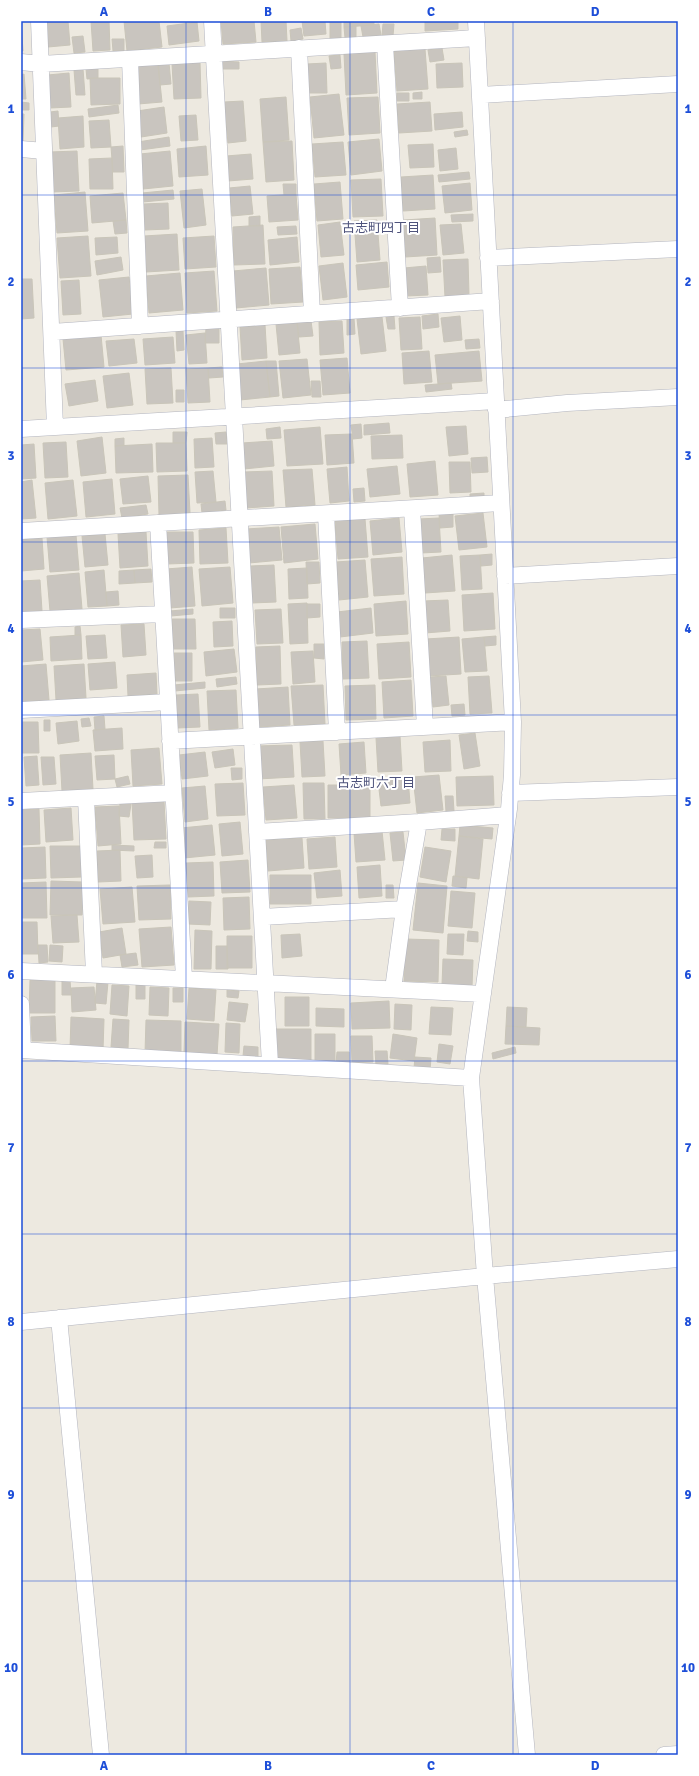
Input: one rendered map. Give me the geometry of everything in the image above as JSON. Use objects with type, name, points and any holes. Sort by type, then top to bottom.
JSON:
[{"type":"street","points":[[40,21],[55,427]]},
{"type":"street","points":[[212,21],[270,1064]]},
{"type":"street","points":[[476,21],[513,722],[508,815],[471,1078],[485,1276],[527,1755]]},
{"type":"street","points":[[21,62],[41,64],[476,38]]},
{"type":"street","points":[[385,44],[400,308]]},
{"type":"street","points":[[299,48],[312,314]]},
{"type":"street","points":[[130,59],[140,326]]},
{"type":"street","points":[[480,95],[678,84]]},
{"type":"street","points":[[21,149],[44,151]]},
{"type":"street","points":[[488,258],[678,249]]},
{"type":"street","points":[[52,332],[491,301]]},
{"type":"street","points":[[21,429],[234,416],[567,403],[678,396]]},
{"type":"street","points":[[21,531],[501,503]]},
{"type":"street","points":[[412,509],[425,727]]},
{"type":"street","points":[[326,514],[337,732]]},
{"type":"street","points":[[158,523],[184,978]]},
{"type":"street","points":[[505,576],[678,566]]},
{"type":"street","points":[[21,620],[163,614]]},
{"type":"street","points":[[21,710],[168,702]]},
{"type":"street","points":[[170,741],[513,722]]},
{"type":"street","points":[[510,793],[678,787]]},
{"type":"street","points":[[21,801],[173,793]]},
{"type":"street","points":[[86,798],[94,974]]},
{"type":"street","points":[[257,832],[508,815]]},
{"type":"street","points":[[393,989],[404,909],[419,822]]},
{"type":"street","points":[[262,917],[404,909]]},
{"type":"street","points":[[21,971],[483,994]]},
{"type":"street","points":[[21,1004],[22,1050],[270,1064],[330,1070],[471,1078]]},
{"type":"street","points":[[21,1322],[485,1276],[678,1260]]},
{"type":"street","points":[[59,1318],[101,1755]]},
{"type":"street","points":[[664,1755],[678,1754]]},
{"type":"building","points":[[21,21],[23,51],[21,51]]},
{"type":"building","points":[[46,21],[68,21],[70,45],[48,47]]},
{"type":"building","points":[[91,21],[109,21],[110,50],[93,51]]},
{"type":"building","points":[[124,21],[159,21],[162,47],[127,51]]},
{"type":"building","points":[[221,21],[254,21],[256,42],[223,44]]},
{"type":"building","points":[[261,21],[286,21],[287,41],[262,42]]},
{"type":"building","points":[[302,21],[325,21],[326,34],[304,36]]},
{"type":"building","points":[[330,21],[341,21],[341,38],[330,39]]},
{"type":"building","points":[[344,21],[374,21],[374,25],[344,27]]},
{"type":"building","points":[[425,21],[458,21],[458,29],[425,31]]},
{"type":"building","points":[[197,22],[199,41],[169,45],[167,26]]},
{"type":"building","points":[[379,24],[381,35],[363,37],[361,26]]},
{"type":"building","points":[[383,24],[394,24],[393,36],[382,35]]},
{"type":"building","points":[[356,26],[356,37],[345,38],[344,27]]},
{"type":"building","points":[[301,28],[303,39],[291,41],[290,30]]},
{"type":"building","points":[[83,36],[85,52],[74,53],[72,37]]},
{"type":"building","points":[[112,39],[124,39],[124,51],[113,51]]},
{"type":"building","points":[[442,48],[444,60],[430,62],[428,50]]},
{"type":"building","points":[[425,49],[428,89],[397,91],[394,51]]},
{"type":"building","points":[[375,52],[377,93],[346,95],[344,54]]},
{"type":"building","points":[[340,55],[341,68],[331,69],[329,56]]},
{"type":"building","points":[[222,61],[239,62],[239,69],[222,69]]},
{"type":"building","points":[[200,62],[201,98],[174,99],[172,64]]},
{"type":"building","points":[[169,63],[171,84],[160,85],[158,64]]},
{"type":"building","points":[[326,63],[327,93],[308,93],[307,64]]},
{"type":"building","points":[[462,63],[463,87],[437,88],[436,64]]},
{"type":"building","points":[[158,64],[162,102],[138,104],[134,66]]},
{"type":"building","points":[[98,68],[98,78],[87,79],[86,69]]},
{"type":"building","points":[[83,69],[85,95],[76,95],[74,70]]},
{"type":"building","points":[[69,73],[71,107],[50,108],[48,75]]},
{"type":"building","points":[[24,74],[26,99],[21,99],[21,75]]},
{"type":"building","points":[[90,78],[120,78],[120,104],[91,105]]},
{"type":"building","points":[[422,92],[422,99],[413,99],[413,93]]},
{"type":"building","points":[[397,93],[409,93],[409,101],[397,101]]},
{"type":"building","points":[[339,94],[344,135],[314,138],[310,97]]},
{"type":"building","points":[[286,97],[289,140],[263,142],[260,99]]},
{"type":"building","points":[[378,97],[380,133],[349,135],[347,98]]},
{"type":"building","points":[[243,101],[246,141],[228,143],[224,102]]},
{"type":"building","points":[[21,102],[29,103],[29,110],[21,110]]},
{"type":"building","points":[[430,102],[432,131],[399,133],[397,104]]},
{"type":"building","points":[[118,105],[119,113],[89,117],[88,109]]},
{"type":"building","points":[[164,107],[167,133],[141,137],[137,111]]},
{"type":"building","points":[[58,111],[59,126],[51,127],[50,112]]},
{"type":"building","points":[[462,112],[463,127],[435,130],[434,114]]},
{"type":"building","points":[[21,114],[24,114],[23,141],[21,141]]},
{"type":"building","points":[[196,115],[198,140],[181,141],[179,116]]},
{"type":"building","points":[[83,116],[84,147],[60,149],[58,118]]},
{"type":"building","points":[[109,120],[111,147],[91,148],[89,121]]},
{"type":"building","points":[[467,130],[468,135],[455,137],[454,132]]},
{"type":"building","points":[[169,137],[170,146],[140,150],[138,142]]},
{"type":"building","points":[[379,139],[382,171],[351,175],[348,142]]},
{"type":"building","points":[[292,141],[294,180],[266,182],[263,142]]},
{"type":"building","points":[[343,142],[346,175],[315,177],[312,144]]},
{"type":"building","points":[[433,144],[434,167],[410,168],[408,145]]},
{"type":"building","points":[[123,146],[124,172],[113,172],[111,147]]},
{"type":"building","points":[[206,146],[208,175],[179,177],[177,149]]},
{"type":"building","points":[[456,148],[458,169],[440,171],[438,150]]},
{"type":"building","points":[[77,151],[79,191],[52,192],[50,152]]},
{"type":"building","points":[[170,151],[173,186],[143,189],[140,154]]},
{"type":"building","points":[[251,154],[253,179],[228,181],[226,156]]},
{"type":"building","points":[[112,158],[113,189],[90,189],[89,159]]},
{"type":"building","points":[[469,172],[470,179],[439,182],[438,175]]},
{"type":"building","points":[[433,175],[435,209],[403,211],[401,177]]},
{"type":"building","points":[[381,179],[383,216],[353,217],[351,180]]},
{"type":"building","points":[[340,182],[343,219],[317,221],[314,184]]},
{"type":"building","points":[[470,183],[472,210],[445,213],[442,186]]},
{"type":"building","points":[[283,184],[296,184],[296,194],[284,195]]},
{"type":"building","points":[[250,186],[253,214],[232,216],[229,188]]},
{"type":"building","points":[[202,189],[206,225],[184,228],[180,191]]},
{"type":"building","points":[[173,190],[174,199],[143,202],[142,193]]},
{"type":"building","points":[[85,192],[88,231],[57,233],[54,195]]},
{"type":"building","points":[[123,193],[126,220],[92,223],[90,196]]},
{"type":"building","points":[[296,194],[298,220],[269,222],[267,196]]},
{"type":"building","points":[[168,203],[169,229],[145,230],[143,204]]},
{"type":"building","points":[[473,214],[473,221],[452,222],[451,215]]},
{"type":"building","points":[[260,216],[260,226],[249,226],[249,217]]},
{"type":"building","points":[[435,218],[437,255],[405,257],[404,220]]},
{"type":"building","points":[[126,220],[127,233],[115,234],[113,221]]},
{"type":"building","points":[[377,220],[380,260],[357,262],[354,221]]},
{"type":"building","points":[[340,222],[344,255],[321,257],[318,225]]},
{"type":"building","points":[[461,224],[464,253],[443,255],[440,225]]},
{"type":"building","points":[[263,225],[265,264],[234,265],[233,227]]},
{"type":"building","points":[[296,226],[297,234],[278,235],[277,227]]},
{"type":"building","points":[[177,234],[179,270],[146,272],[144,236]]},
{"type":"building","points":[[88,236],[91,276],[60,278],[57,238]]},
{"type":"building","points":[[214,236],[216,267],[185,269],[183,238]]},
{"type":"building","points":[[117,237],[118,253],[96,255],[95,238]]},
{"type":"building","points":[[297,237],[299,262],[270,265],[268,240]]},
{"type":"building","points":[[121,257],[123,270],[97,275],[95,261]]},
{"type":"building","points":[[440,257],[441,272],[428,273],[427,258]]},
{"type":"building","points":[[468,259],[469,295],[445,297],[443,260]]},
{"type":"building","points":[[387,262],[389,287],[358,290],[356,265]]},
{"type":"building","points":[[343,263],[347,297],[323,300],[319,266]]},
{"type":"building","points":[[426,266],[428,295],[406,296],[404,268]]},
{"type":"building","points":[[300,267],[303,302],[271,304],[269,269]]},
{"type":"building","points":[[266,268],[269,305],[236,308],[233,271]]},
{"type":"building","points":[[214,271],[217,311],[187,313],[185,273]]},
{"type":"building","points":[[180,273],[183,310],[149,313],[146,276]]},
{"type":"building","points":[[129,277],[133,314],[103,317],[99,280]]},
{"type":"building","points":[[21,279],[32,279],[34,318],[21,319]]},
{"type":"building","points":[[79,280],[81,314],[63,315],[61,281]]},
{"type":"building","points":[[438,314],[439,327],[423,329],[422,316]]},
{"type":"building","points":[[394,316],[395,329],[388,329],[386,317]]},
{"type":"building","points":[[460,316],[462,340],[444,342],[441,318]]},
{"type":"building","points":[[382,317],[386,351],[361,354],[357,319]]},
{"type":"building","points":[[420,317],[422,349],[401,350],[399,318]]},
{"type":"building","points":[[354,318],[355,334],[347,335],[347,319]]},
{"type":"building","points":[[311,321],[313,336],[299,337],[297,322]]},
{"type":"building","points":[[342,321],[344,353],[320,355],[319,322]]},
{"type":"building","points":[[297,322],[300,353],[279,355],[276,324]]},
{"type":"building","points":[[265,325],[267,358],[242,360],[240,327]]},
{"type":"building","points":[[206,328],[219,329],[219,343],[205,343]]},
{"type":"building","points":[[176,331],[183,331],[184,350],[177,351]]},
{"type":"building","points":[[205,333],[207,363],[189,364],[186,335]]},
{"type":"building","points":[[101,335],[104,367],[66,370],[63,339]]},
{"type":"building","points":[[173,337],[175,363],[145,365],[143,339]]},
{"type":"building","points":[[134,339],[137,363],[109,366],[106,341]]},
{"type":"building","points":[[479,339],[480,348],[466,349],[465,340]]},
{"type":"building","points":[[429,351],[432,382],[404,384],[402,353]]},
{"type":"building","points":[[479,351],[482,381],[438,384],[435,355]]},
{"type":"building","points":[[347,358],[350,393],[323,395],[320,360]]},
{"type":"building","points":[[307,359],[311,395],[283,398],[279,361]]},
{"type":"building","points":[[266,361],[276,361],[279,396],[270,397]]},
{"type":"building","points":[[266,361],[270,397],[240,400],[237,364]]},
{"type":"building","points":[[222,367],[223,377],[209,378],[208,368]]},
{"type":"building","points":[[171,368],[173,403],[147,404],[145,369]]},
{"type":"building","points":[[208,368],[210,402],[188,403],[186,369]]},
{"type":"building","points":[[129,373],[133,405],[107,408],[103,376]]},
{"type":"building","points":[[95,380],[98,401],[69,406],[65,384]]},
{"type":"building","points":[[311,381],[320,381],[321,397],[312,397]]},
{"type":"building","points":[[451,383],[452,389],[426,392],[425,385]]},
{"type":"building","points":[[176,390],[184,390],[184,402],[176,402]]},
{"type":"building","points":[[389,423],[390,433],[364,435],[364,425]]},
{"type":"building","points":[[361,424],[362,438],[353,439],[351,425]]},
{"type":"building","points":[[466,426],[468,454],[449,456],[446,427]]},
{"type":"building","points":[[280,427],[281,438],[267,439],[266,429]]},
{"type":"building","points":[[320,427],[323,464],[287,466],[284,430]]},
{"type":"building","points":[[173,432],[187,432],[186,443],[173,443]]},
{"type":"building","points":[[226,432],[227,444],[216,444],[215,433]]},
{"type":"building","points":[[352,434],[354,463],[327,465],[325,435]]},
{"type":"building","points":[[402,435],[403,458],[372,459],[371,436]]},
{"type":"building","points":[[102,437],[106,473],[81,476],[77,441]]},
{"type":"building","points":[[124,438],[124,445],[115,446],[115,439]]},
{"type":"building","points":[[212,438],[214,467],[195,468],[194,439]]},
{"type":"building","points":[[272,441],[274,466],[244,469],[242,443]]},
{"type":"building","points":[[66,442],[68,477],[45,478],[43,443]]},
{"type":"building","points":[[156,443],[186,443],[187,471],[157,472]]},
{"type":"building","points":[[34,444],[36,478],[21,479],[21,445]]},
{"type":"building","points":[[152,444],[153,472],[116,473],[115,446]]},
{"type":"building","points":[[487,457],[488,472],[472,473],[471,458]]},
{"type":"building","points":[[435,461],[438,495],[410,497],[407,464]]},
{"type":"building","points":[[449,462],[470,462],[471,492],[450,493]]},
{"type":"building","points":[[397,466],[400,494],[370,497],[367,469]]},
{"type":"building","points":[[347,467],[349,501],[330,503],[327,469]]},
{"type":"building","points":[[312,469],[315,505],[286,507],[283,470]]},
{"type":"building","points":[[213,471],[216,502],[197,503],[195,472]]},
{"type":"building","points":[[272,471],[274,506],[246,508],[244,472]]},
{"type":"building","points":[[188,475],[190,513],[159,515],[158,476]]},
{"type":"building","points":[[148,476],[151,502],[123,504],[120,479]]},
{"type":"building","points":[[112,479],[115,514],[86,517],[83,482]]},
{"type":"building","points":[[32,480],[36,518],[21,519],[21,482]]},
{"type":"building","points":[[73,480],[77,516],[48,519],[45,483]]},
{"type":"building","points":[[364,488],[365,501],[354,502],[353,489]]},
{"type":"building","points":[[484,493],[484,496],[470,497],[470,494]]},
{"type":"building","points":[[225,501],[226,510],[202,513],[201,504]]},
{"type":"building","points":[[146,505],[148,514],[122,518],[120,508]]},
{"type":"building","points":[[483,513],[487,547],[459,550],[455,516]]},
{"type":"building","points":[[439,514],[453,514],[453,527],[440,528]]},
{"type":"building","points":[[399,518],[402,552],[373,555],[370,521]]},
{"type":"building","points":[[439,518],[441,552],[421,553],[419,519]]},
{"type":"building","points":[[365,519],[368,557],[338,559],[335,521]]},
{"type":"building","points":[[315,524],[318,559],[284,563],[281,527]]},
{"type":"building","points":[[279,527],[282,560],[249,563],[246,529]]},
{"type":"building","points":[[226,528],[228,563],[200,564],[199,530]]},
{"type":"building","points":[[146,532],[148,566],[120,568],[118,534]]},
{"type":"building","points":[[166,532],[193,532],[194,563],[167,564]]},
{"type":"building","points":[[105,534],[108,565],[85,567],[82,536]]},
{"type":"building","points":[[76,535],[79,570],[50,572],[47,537]]},
{"type":"building","points":[[42,538],[44,569],[21,571],[21,540]]},
{"type":"building","points":[[492,554],[492,565],[481,566],[480,555]]},
{"type":"building","points":[[452,555],[455,591],[425,593],[422,558]]},
{"type":"building","points":[[480,555],[482,589],[462,590],[460,556]]},
{"type":"building","points":[[402,557],[404,594],[374,596],[371,559]]},
{"type":"building","points":[[365,560],[368,597],[339,600],[336,562]]},
{"type":"building","points":[[306,562],[319,562],[320,583],[307,584]]},
{"type":"building","points":[[274,565],[276,602],[252,603],[250,566]]},
{"type":"building","points":[[192,567],[195,606],[170,608],[166,569]]},
{"type":"building","points":[[230,567],[233,603],[202,606],[199,569]]},
{"type":"building","points":[[307,568],[308,598],[289,599],[288,569]]},
{"type":"building","points":[[151,569],[152,582],[135,583],[134,570]]},
{"type":"building","points":[[104,570],[107,606],[88,607],[85,572]]},
{"type":"building","points":[[134,570],[135,583],[119,584],[119,571]]},
{"type":"building","points":[[79,573],[82,609],[50,611],[47,576]]},
{"type":"building","points":[[40,580],[42,611],[21,612],[21,581]]},
{"type":"building","points":[[118,591],[119,605],[107,606],[106,592]]},
{"type":"building","points":[[493,593],[495,629],[464,631],[462,595]]},
{"type":"building","points":[[448,600],[450,631],[425,633],[423,601]]},
{"type":"building","points":[[406,601],[408,634],[376,636],[374,604]]},
{"type":"building","points":[[307,603],[308,643],[290,644],[288,604]]},
{"type":"building","points":[[307,604],[320,604],[320,617],[307,618]]},
{"type":"building","points":[[220,608],[235,608],[235,618],[220,618]]},
{"type":"building","points":[[371,608],[373,633],[340,637],[337,612]]},
{"type":"building","points":[[193,609],[193,614],[171,616],[170,611]]},
{"type":"building","points":[[281,609],[283,643],[257,644],[255,610]]},
{"type":"building","points":[[172,619],[195,619],[196,649],[173,649]]},
{"type":"building","points":[[232,621],[233,646],[214,647],[213,622]]},
{"type":"building","points":[[144,624],[146,655],[123,657],[121,625]]},
{"type":"building","points":[[80,626],[81,635],[75,635],[75,627]]},
{"type":"building","points":[[40,629],[43,660],[21,662],[21,630]]},
{"type":"building","points":[[81,635],[82,659],[51,661],[50,637]]},
{"type":"building","points":[[105,635],[107,658],[88,659],[86,636]]},
{"type":"building","points":[[496,636],[496,645],[485,646],[484,637]]},
{"type":"building","points":[[459,637],[461,674],[428,676],[426,639]]},
{"type":"building","points":[[484,637],[487,671],[465,672],[462,639]]},
{"type":"building","points":[[367,641],[369,678],[343,679],[342,642]]},
{"type":"building","points":[[409,642],[411,677],[379,679],[377,644]]},
{"type":"building","points":[[314,644],[324,644],[324,659],[314,658]]},
{"type":"building","points":[[280,646],[281,684],[257,685],[256,647]]},
{"type":"building","points":[[234,649],[237,672],[206,676],[204,652]]},
{"type":"building","points":[[313,651],[315,682],[293,684],[291,652]]},
{"type":"building","points":[[174,653],[192,653],[192,681],[175,681]]},
{"type":"building","points":[[115,662],[117,688],[90,690],[88,664]]},
{"type":"building","points":[[46,664],[49,700],[21,702],[21,666]]},
{"type":"building","points":[[84,664],[86,698],[56,700],[54,666]]},
{"type":"building","points":[[156,673],[157,694],[128,696],[127,675]]},
{"type":"building","points":[[446,676],[449,705],[433,707],[430,677]]},
{"type":"building","points":[[489,676],[492,713],[470,714],[468,677]]},
{"type":"building","points":[[236,677],[237,684],[217,687],[216,679]]},
{"type":"building","points":[[411,680],[413,716],[384,718],[382,682]]},
{"type":"building","points":[[205,682],[205,688],[175,691],[174,685]]},
{"type":"building","points":[[323,685],[325,724],[294,725],[291,686]]},
{"type":"building","points":[[375,685],[376,719],[346,720],[345,686]]},
{"type":"building","points":[[288,687],[290,725],[259,727],[256,689]]},
{"type":"building","points":[[236,690],[238,728],[209,730],[207,691]]},
{"type":"building","points":[[198,694],[200,727],[177,728],[176,695]]},
{"type":"building","points":[[464,704],[465,715],[452,716],[451,705]]},
{"type":"building","points":[[104,716],[105,729],[95,730],[94,717]]},
{"type":"building","points":[[89,718],[91,726],[82,727],[81,719]]},
{"type":"building","points":[[44,720],[50,720],[50,731],[44,731]]},
{"type":"building","points":[[77,721],[79,741],[58,744],[56,723]]},
{"type":"building","points":[[21,722],[38,722],[39,753],[22,753]]},
{"type":"building","points":[[122,728],[123,749],[95,751],[93,730]]},
{"type":"building","points":[[475,733],[480,766],[464,769],[459,735]]},
{"type":"building","points":[[400,736],[402,771],[378,772],[376,738]]},
{"type":"building","points":[[450,740],[451,771],[425,772],[423,742]]},
{"type":"building","points":[[323,741],[325,776],[302,777],[300,742]]},
{"type":"building","points":[[364,742],[366,773],[341,775],[339,744]]},
{"type":"building","points":[[292,745],[294,777],[258,779],[257,746]]},
{"type":"building","points":[[159,748],[162,784],[133,786],[131,750]]},
{"type":"building","points":[[233,749],[235,765],[215,768],[212,752]]},
{"type":"building","points":[[205,752],[208,776],[182,779],[179,755]]},
{"type":"building","points":[[91,753],[93,789],[62,791],[60,755]]},
{"type":"building","points":[[114,755],[115,779],[97,780],[95,756]]},
{"type":"building","points":[[37,756],[39,785],[26,786],[24,757]]},
{"type":"building","points":[[41,757],[54,757],[56,784],[43,785]]},
{"type":"building","points":[[231,768],[242,768],[242,779],[232,780]]},
{"type":"building","points":[[439,775],[443,810],[417,813],[413,777]]},
{"type":"building","points":[[128,776],[130,784],[117,787],[115,779]]},
{"type":"building","points":[[493,776],[494,805],[457,806],[456,777]]},
{"type":"building","points":[[408,778],[410,803],[381,806],[378,781]]},
{"type":"building","points":[[243,783],[245,815],[217,816],[215,784]]},
{"type":"building","points":[[303,783],[324,783],[325,819],[304,819]]},
{"type":"building","points":[[294,785],[297,818],[266,820],[263,787]]},
{"type":"building","points":[[328,785],[370,785],[370,818],[328,818]]},
{"type":"building","points":[[205,786],[208,819],[185,822],[182,788]]},
{"type":"building","points":[[445,796],[453,796],[454,811],[446,812]]},
{"type":"building","points":[[164,801],[166,839],[134,840],[132,802]]},
{"type":"building","points":[[120,803],[131,804],[129,817],[119,816]]},
{"type":"building","points":[[119,806],[121,844],[98,846],[95,807]]},
{"type":"building","points":[[71,808],[73,840],[46,842],[44,810]]},
{"type":"building","points":[[39,809],[40,844],[21,845],[21,810]]},
{"type":"building","points":[[240,822],[243,854],[222,856],[219,824]]},
{"type":"building","points":[[212,825],[215,855],[184,858],[181,828]]},
{"type":"building","points":[[460,825],[493,828],[492,839],[459,836]]},
{"type":"building","points":[[442,829],[455,829],[455,841],[441,840]]},
{"type":"building","points":[[382,831],[385,860],[356,862],[354,833]]},
{"type":"building","points":[[403,832],[406,860],[393,861],[390,833]]},
{"type":"building","points":[[459,836],[483,839],[479,879],[455,876]]},
{"type":"building","points":[[335,837],[337,867],[309,869],[307,839]]},
{"type":"building","points":[[302,838],[304,868],[268,871],[266,840]]},
{"type":"building","points":[[155,842],[166,842],[166,848],[154,848]]},
{"type":"building","points":[[112,845],[134,846],[134,851],[112,850]]},
{"type":"building","points":[[50,846],[81,846],[82,877],[51,878]]},
{"type":"building","points":[[45,847],[46,878],[21,879],[21,848]]},
{"type":"building","points":[[425,847],[451,851],[446,882],[420,877]]},
{"type":"building","points":[[120,850],[121,881],[98,882],[97,851]]},
{"type":"building","points":[[152,855],[153,877],[137,878],[135,856]]},
{"type":"building","points":[[248,860],[250,892],[222,893],[220,862]]},
{"type":"building","points":[[213,862],[214,896],[188,897],[186,863]]},
{"type":"building","points":[[380,865],[382,896],[359,898],[357,867]]},
{"type":"building","points":[[340,870],[342,896],[317,898],[314,873]]},
{"type":"building","points":[[270,875],[311,875],[311,904],[270,904]]},
{"type":"building","points":[[453,876],[467,878],[466,888],[452,886]]},
{"type":"building","points":[[51,881],[83,882],[82,915],[50,915]]},
{"type":"building","points":[[46,882],[47,918],[21,918],[21,883]]},
{"type":"building","points":[[418,883],[447,886],[443,933],[413,930]]},
{"type":"building","points":[[170,885],[171,919],[139,920],[137,886]]},
{"type":"building","points":[[386,885],[393,885],[394,898],[386,898]]},
{"type":"building","points":[[132,887],[135,922],[103,924],[100,889]]},
{"type":"building","points":[[451,891],[475,893],[472,928],[448,926]]},
{"type":"building","points":[[249,897],[250,929],[224,930],[223,898]]},
{"type":"building","points":[[189,901],[211,902],[210,925],[188,924]]},
{"type":"building","points":[[77,915],[79,942],[53,943],[51,916]]},
{"type":"building","points":[[21,922],[37,922],[38,954],[21,954]]},
{"type":"building","points":[[171,927],[174,965],[142,967],[139,929]]},
{"type":"building","points":[[122,928],[126,954],[103,958],[99,932]]},
{"type":"building","points":[[195,930],[212,931],[211,969],[194,969]]},
{"type":"building","points":[[468,931],[478,932],[478,942],[467,941]]},
{"type":"building","points":[[300,934],[302,956],[282,958],[281,935]]},
{"type":"building","points":[[448,934],[464,934],[463,955],[447,954]]},
{"type":"building","points":[[227,936],[252,936],[252,968],[227,968]]},
{"type":"building","points":[[405,939],[439,940],[438,982],[404,981]]},
{"type":"building","points":[[38,945],[47,945],[48,962],[39,963]]},
{"type":"building","points":[[50,945],[63,946],[62,962],[49,961]]},
{"type":"building","points":[[216,946],[227,946],[228,969],[216,969]]},
{"type":"building","points":[[136,953],[138,965],[122,967],[120,955]]},
{"type":"building","points":[[443,959],[473,960],[472,987],[442,985]]},
{"type":"building","points":[[30,980],[55,980],[55,1013],[29,1013]]},
{"type":"building","points":[[62,980],[70,980],[71,995],[62,995]]},
{"type":"building","points":[[97,981],[108,982],[106,1004],[95,1003]]},
{"type":"building","points":[[112,985],[129,986],[127,1016],[110,1014]]},
{"type":"building","points":[[136,985],[145,985],[145,999],[136,999]]},
{"type":"building","points":[[94,987],[96,1010],[72,1012],[71,988]]},
{"type":"building","points":[[150,987],[169,988],[168,1016],[149,1015]]},
{"type":"building","points":[[173,988],[183,988],[183,1002],[173,1002]]},
{"type":"building","points":[[189,988],[216,990],[214,1021],[187,1019]]},
{"type":"building","points":[[227,990],[239,991],[238,998],[227,997]]},
{"type":"building","points":[[285,997],[309,997],[309,1026],[285,1026]]},
{"type":"building","points":[[389,1001],[390,1028],[352,1029],[351,1003]]},
{"type":"building","points":[[229,1002],[248,1004],[245,1022],[227,1020]]},
{"type":"building","points":[[395,1004],[412,1005],[411,1030],[394,1029]]},
{"type":"building","points":[[431,1007],[453,1008],[451,1035],[429,1034]]},
{"type":"building","points":[[507,1007],[527,1008],[526,1027],[506,1026]]},
{"type":"building","points":[[316,1008],[344,1009],[344,1027],[316,1026]]},
{"type":"building","points":[[55,1016],[56,1041],[32,1041],[31,1017]]},
{"type":"building","points":[[71,1017],[104,1019],[103,1050],[70,1049]]},
{"type":"building","points":[[113,1019],[129,1020],[128,1049],[111,1047]]},
{"type":"building","points":[[146,1020],[181,1021],[181,1054],[145,1053]]},
{"type":"building","points":[[185,1022],[219,1024],[217,1055],[184,1054]]},
{"type":"building","points":[[226,1023],[240,1024],[239,1053],[225,1052]]},
{"type":"building","points":[[506,1026],[540,1028],[539,1045],[505,1044]]},
{"type":"building","points":[[274,1029],[311,1029],[311,1061],[275,1060]]},
{"type":"building","points":[[315,1034],[335,1034],[335,1062],[315,1062]]},
{"type":"building","points":[[393,1034],[417,1038],[414,1061],[390,1058]]},
{"type":"building","points":[[351,1036],[372,1036],[373,1062],[352,1063]]},
{"type":"building","points":[[439,1044],[453,1046],[450,1064],[437,1062]]},
{"type":"building","points":[[244,1046],[258,1047],[258,1057],[243,1056]]},
{"type":"building","points":[[515,1047],[516,1053],[493,1059],[492,1053]]},
{"type":"building","points":[[375,1051],[387,1051],[388,1064],[376,1065]]},
{"type":"building","points":[[337,1052],[349,1052],[349,1063],[336,1063]]},
{"type":"building","points":[[415,1057],[431,1058],[430,1070],[414,1068]]},
{"type":"district","name":"古志町四丁目","points":[[381,228]]},
{"type":"district","name":"古志町六丁目","points":[[376,783]]}]
